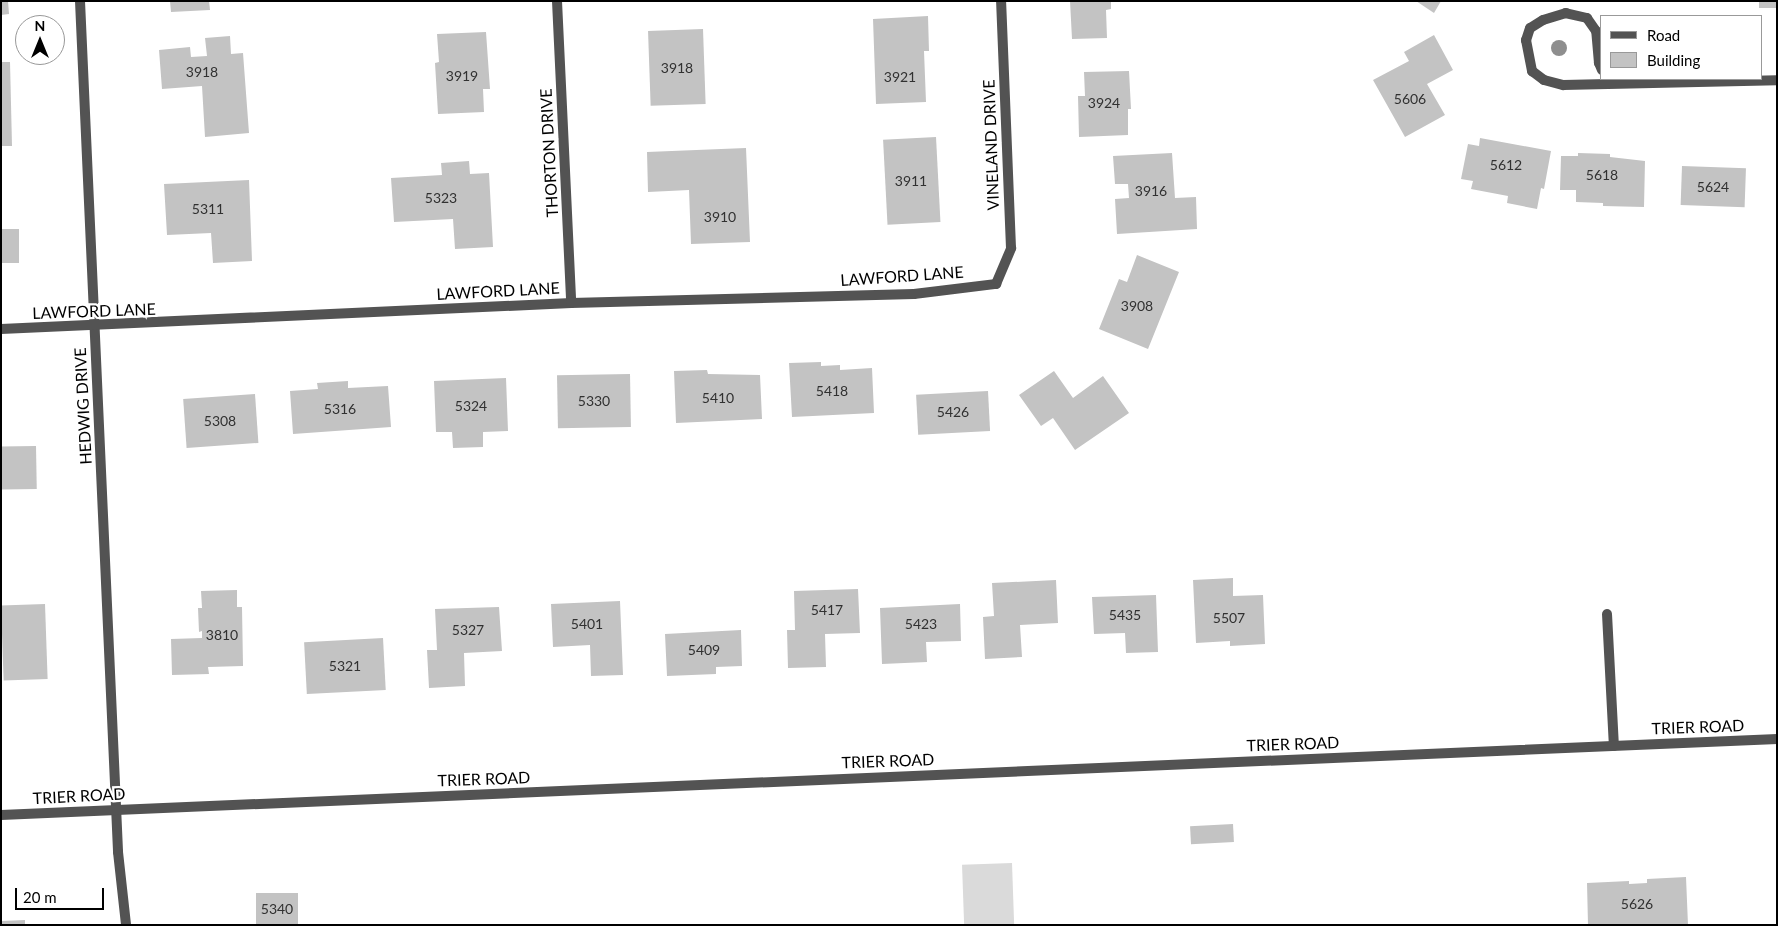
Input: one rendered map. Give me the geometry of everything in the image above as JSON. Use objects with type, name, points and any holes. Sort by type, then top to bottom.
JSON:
[{"type":"street","name":"HEDWIG DRIVE","points":[[80,1],[118,852],[126,925]]},
{"type":"street","name":"THORTON DRIVE","points":[[557,1],[571,303]]},
{"type":"street","name":"VINELAND DRIVE","points":[[996,284],[1011,248],[1000,1]]},
{"type":"street","points":[[1600,65],[1596,30],[1586,18],[1566,13],[1543,20],[1530,28],[1526,40],[1532,71],[1544,80],[1563,85],[1606,81],[1777,80]]},
{"type":"street","name":"LAWFORD LANE","points":[[1,330],[571,303],[914,294],[996,284]]},
{"type":"street","points":[[1607,614],[1614,746]]},
{"type":"street","name":"TRIER ROAD","points":[[1,815],[1777,739]]},
{"type":"shaded area","points":[[1012,863],[1014,925],[964,925],[962,865]]},
{"type":"building","points":[[1,1],[8,1],[9,14],[1,15]]},
{"type":"building","points":[[170,1],[209,1],[210,10],[171,12]]},
{"type":"building","points":[[1070,1],[1111,1],[1111,9],[1106,10],[1107,38],[1072,39]]},
{"type":"building","points":[[1416,1],[1441,1],[1434,13]]},
{"type":"building","points":[[1759,1],[1777,1],[1777,8],[1759,8]]},
{"type":"building","points":[[928,16],[929,51],[924,51],[926,102],[876,104],[873,19]]},
{"type":"building","points":[[703,29],[706,104],[651,106],[648,31]]},
{"type":"building","points":[[486,32],[490,89],[483,89],[484,112],[438,114],[435,63],[439,62],[437,34]]},
{"type":"building","points":[[1434,35],[1453,70],[1427,84],[1445,115],[1405,137],[1373,80],[1409,61],[1404,52]]},
{"type":"building","points":[[230,36],[231,54],[243,53],[249,133],[205,137],[202,86],[162,89],[159,50],[190,47],[191,57],[207,56],[205,38]]},
{"type":"building","points":[[1,62],[10,62],[12,146],[1,146]]},
{"type":"building","points":[[1129,71],[1131,109],[1128,109],[1128,135],[1079,137],[1078,96],[1085,96],[1084,72]]},
{"type":"building","points":[[936,137],[940,222],[888,225],[883,140]]},
{"type":"building","points":[[1480,138],[1551,151],[1544,189],[1541,188],[1537,209],[1507,203],[1508,196],[1471,189],[1473,181],[1461,179],[1468,144],[1479,146]]},
{"type":"building","points":[[746,148],[750,242],[691,244],[689,190],[648,192],[647,152]]},
{"type":"building","points":[[1172,153],[1175,198],[1196,197],[1197,229],[1117,234],[1115,199],[1129,198],[1128,184],[1115,184],[1113,156]]},
{"type":"building","points":[[1578,153],[1610,154],[1610,157],[1645,161],[1644,207],[1603,206],[1603,203],[1576,202],[1576,190],[1560,190],[1561,156],[1578,156]]},
{"type":"building","points":[[469,161],[470,174],[489,173],[493,247],[455,249],[453,219],[394,222],[391,178],[442,175],[441,163]]},
{"type":"building","points":[[1682,166],[1746,168],[1745,207],[1681,205]]},
{"type":"building","points":[[249,180],[252,261],[213,263],[211,233],[167,235],[164,184]]},
{"type":"building","points":[[1,229],[19,229],[19,263],[1,263]]},
{"type":"building","points":[[1137,255],[1179,272],[1148,349],[1099,329],[1119,279],[1127,282]]},
{"type":"building","points":[[821,362],[821,366],[840,365],[840,370],[872,368],[874,413],[792,417],[789,363]]},
{"type":"building","points":[[707,370],[708,374],[760,375],[762,419],[676,423],[674,371]]},
{"type":"building","points":[[1054,371],[1073,398],[1103,376],[1129,413],[1075,450],[1053,418],[1041,426],[1019,395]]},
{"type":"building","points":[[630,374],[631,427],[558,428],[557,375]]},
{"type":"building","points":[[506,378],[508,431],[483,432],[483,447],[453,448],[452,432],[436,432],[434,381]]},
{"type":"building","points":[[348,381],[348,388],[388,386],[391,427],[293,434],[290,391],[318,389],[317,383]]},
{"type":"building","points":[[988,391],[990,431],[918,435],[916,395]]},
{"type":"building","points":[[255,394],[258,443],[187,448],[183,399]]},
{"type":"building","points":[[36,446],[37,489],[2,490],[1,447]]},
{"type":"building","points":[[1233,578],[1233,596],[1263,595],[1265,644],[1230,646],[1230,641],[1196,643],[1193,580]]},
{"type":"building","points":[[1056,580],[1058,623],[1020,625],[1022,657],[985,659],[983,617],[994,616],[992,583]]},
{"type":"building","points":[[858,589],[860,633],[825,634],[826,667],[788,668],[787,630],[795,630],[794,591]]},
{"type":"building","points":[[237,590],[237,607],[242,607],[243,666],[208,667],[209,674],[172,675],[171,639],[202,638],[202,631],[199,632],[198,608],[202,608],[201,591]]},
{"type":"building","points":[[1156,595],[1158,652],[1126,653],[1125,633],[1094,634],[1092,597]]},
{"type":"building","points":[[620,601],[623,675],[591,676],[590,645],[553,647],[551,604]]},
{"type":"building","points":[[45,604],[48,679],[4,680],[1,606]]},
{"type":"building","points":[[960,604],[961,641],[926,642],[927,662],[882,664],[880,608]]},
{"type":"building","points":[[499,607],[502,651],[464,653],[465,686],[429,688],[427,650],[437,650],[435,609]]},
{"type":"building","points":[[741,630],[742,666],[716,667],[716,674],[667,676],[665,634]]},
{"type":"building","points":[[383,638],[386,690],[307,694],[304,642]]},
{"type":"building","points":[[1233,824],[1234,842],[1191,844],[1190,826]]},
{"type":"building","points":[[1686,877],[1688,925],[1588,925],[1587,883],[1629,881],[1629,884],[1647,883],[1647,879]]},
{"type":"building","points":[[256,893],[298,893],[298,925],[256,925]]},
{"type":"building","points":[[25,920],[25,925],[1,925],[1,921]]}]
